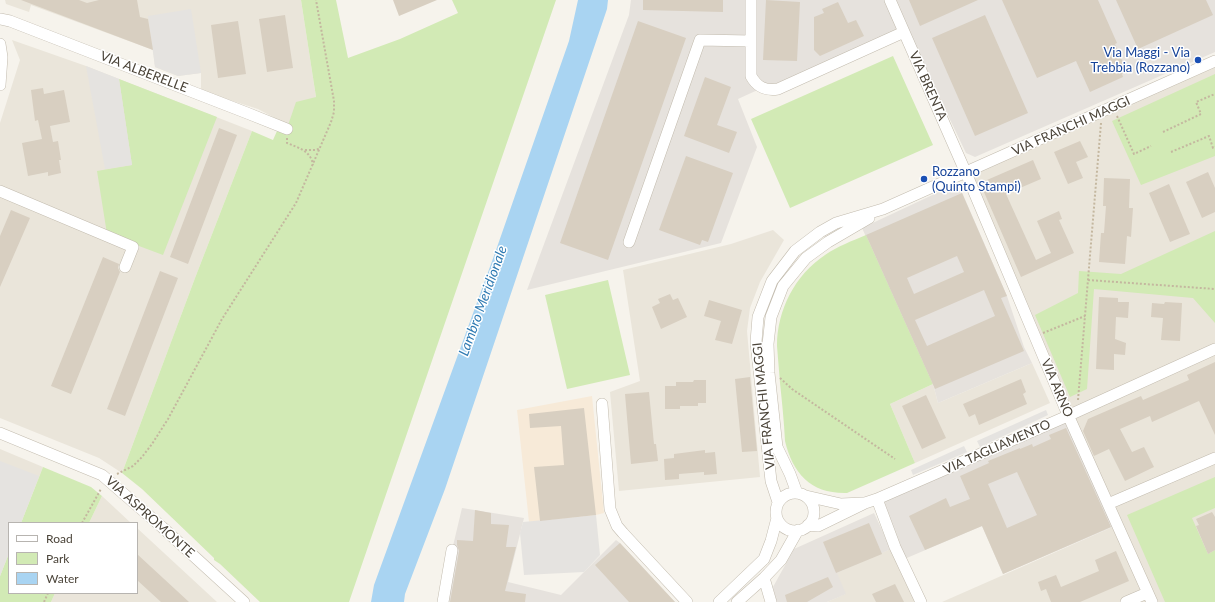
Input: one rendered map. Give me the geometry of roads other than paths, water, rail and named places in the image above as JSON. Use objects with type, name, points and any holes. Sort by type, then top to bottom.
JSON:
[{"type":"street","points":[[751,0],[751,76],[755,84],[769,90],[778,89],[904,32]]},
{"type":"street","name":"VIA BRENTA","points":[[890,0],[966,172]]},
{"type":"street","name":"VIA ALBERELLE","points":[[0,20],[10,21],[108,58],[287,129]]},
{"type":"street","points":[[629,242],[700,40],[750,41]]},
{"type":"street","points":[[0,44],[2,57],[0,85]]},
{"type":"street","name":"VIA FRANCHI MAGGI","points":[[802,495],[777,447],[769,373],[768,344],[771,316],[783,286],[806,258],[828,242],[883,209],[1215,61]]},
{"type":"street","name":"VIA ARNO","points":[[966,172],[1035,336],[1073,413],[1108,504],[1149,598]]},
{"type":"street","points":[[0,191],[133,247],[125,267]]},
{"type":"street","name":"VIA FRANCHI MAGGI","points":[[778,502],[771,481],[756,342],[758,317],[772,281],[795,251],[820,232],[836,223],[883,209]]},
{"type":"street","name":"VIA TAGLIAMENTO","points":[[803,528],[818,526],[865,503],[878,499],[1215,349]]},
{"type":"street","points":[[602,404],[610,509],[613,518],[623,533],[686,602]]},
{"type":"street","name":"VIA ASPROMONTE","points":[[0,433],[102,475],[108,479],[244,602]]},
{"type":"street","points":[[1108,504],[1215,458]]},
{"type":"street","points":[[737,602],[764,578],[781,560],[803,528],[812,519],[814,511],[812,504],[802,495],[786,495],[778,502],[776,511],[780,524],[788,530],[803,528]]},
{"type":"street","name":"VIA TAGLIAMENTO","points":[[802,495],[841,504],[865,503]]},
{"type":"street","points":[[878,499],[895,547],[921,602]]},
{"type":"street","points":[[719,602],[764,559],[771,541],[777,518]]},
{"type":"street","points":[[443,602],[452,550]]},
{"type":"street","points":[[764,578],[771,602]]},
{"type":"street","points":[[1126,602],[1149,598]]},
{"type":"water","name":"Lambro Meridionale","points":[[578,0],[608,0],[607,9],[445,489],[405,594],[404,602],[371,602],[374,585],[495,253],[569,41]]},
{"type":"place","name":"Via Maggi - Via Trebbia (Rozzano)","points":[[1198,60]]},
{"type":"place","name":"Rozzano (Quinto Stampi)","points":[[924,179]]}]
